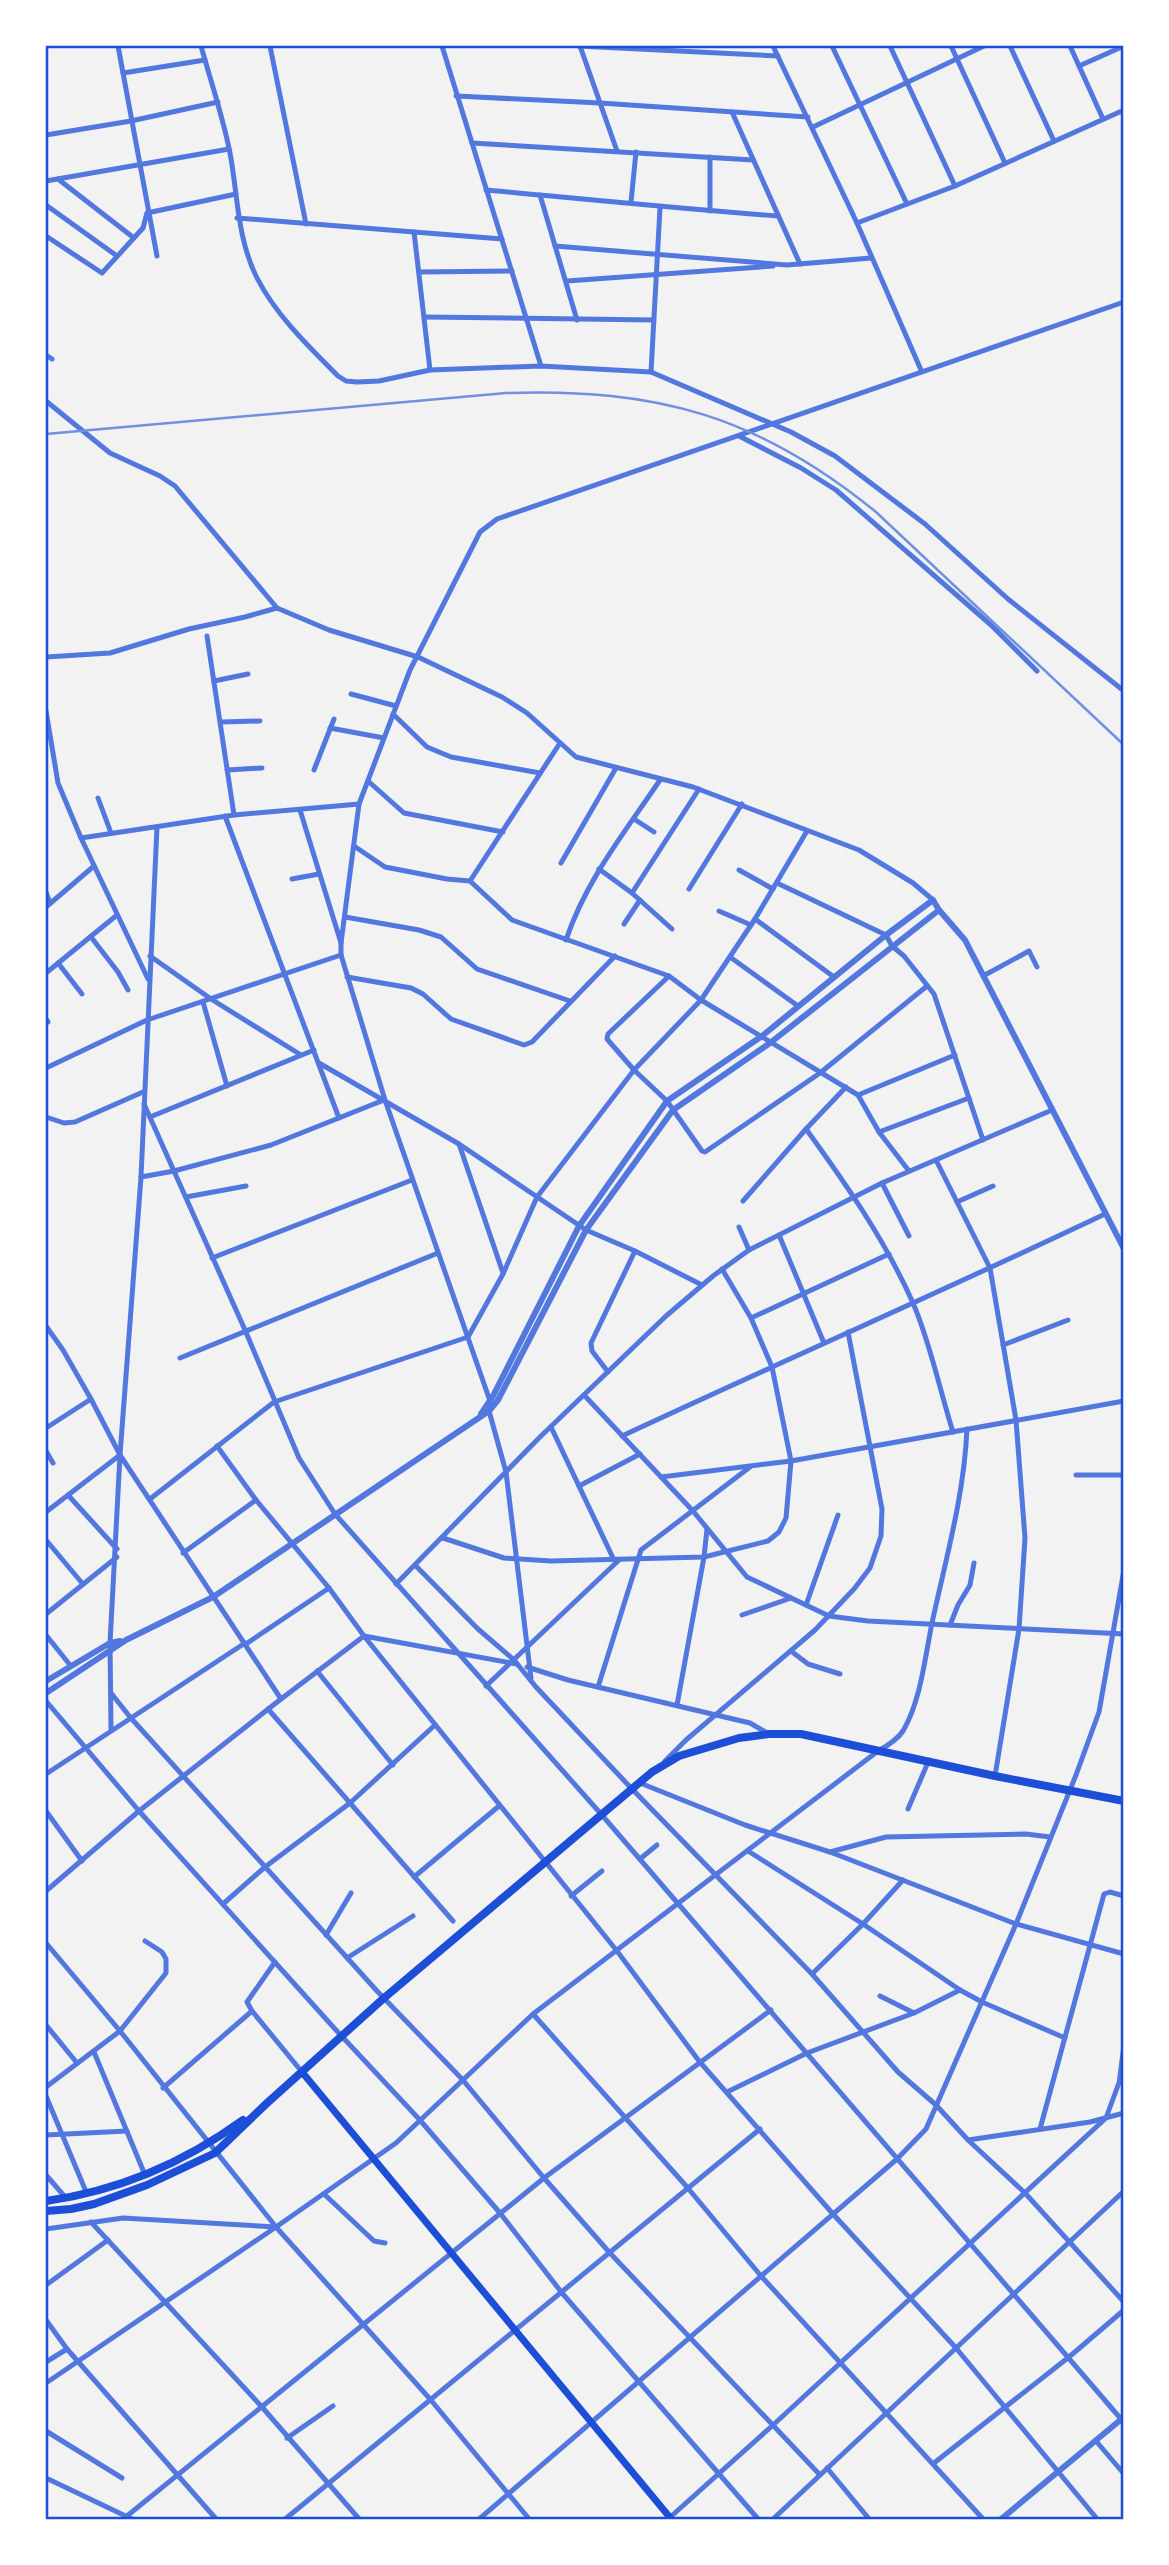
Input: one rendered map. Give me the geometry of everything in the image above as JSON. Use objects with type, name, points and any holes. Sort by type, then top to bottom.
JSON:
[{"type":"highway","points":[[46,2211],[71,2209],[148,2185],[215,2153],[265,2104],[384,1998],[652,1772],[679,1756],[739,1738],[801,1734],[1124,1801]]},
{"type":"highway","points":[[46,2201],[87,2194],[145,2175],[209,2145],[265,2104]]},
{"type":"main road","points":[[302,2071],[669,2519]]},
{"type":"street","points":[[118,46],[157,256]]},
{"type":"street","points":[[201,46],[229,149],[237,218],[245,250],[257,279],[285,320],[345,381],[379,381],[430,370],[541,366],[651,372],[791,432],[835,456],[925,524],[1008,599],[1124,691]]},
{"type":"street","points":[[270,46],[306,225]]},
{"type":"street","points":[[442,46],[541,366]]},
{"type":"street","points":[[617,151],[580,46],[778,56]]},
{"type":"street","points":[[773,46],[858,223],[921,370]]},
{"type":"street","points":[[832,46],[907,204]]},
{"type":"street","points":[[890,46],[955,186]]},
{"type":"street","points":[[951,46],[1005,163]]},
{"type":"street","points":[[813,127],[984,46]]},
{"type":"street","points":[[1010,46],[1054,141]]},
{"type":"street","points":[[1070,46],[1103,119]]},
{"type":"street","points":[[1079,66],[1124,46]]},
{"type":"street","points":[[123,73],[205,60]]},
{"type":"street","points":[[456,96],[808,117]]},
{"type":"street","points":[[46,135],[131,121],[218,102]]},
{"type":"street","points":[[858,223],[955,186],[1124,110]]},
{"type":"street","points":[[732,112],[800,264]]},
{"type":"street","points":[[472,143],[754,160]]},
{"type":"street","points":[[46,181],[229,149]]},
{"type":"street","points":[[631,202],[636,152]]},
{"type":"street","points":[[710,157],[710,211]]},
{"type":"street","points":[[58,179],[134,238]]},
{"type":"street","points":[[486,190],[631,202],[660,208],[778,216]]},
{"type":"street","points":[[147,213],[236,194]]},
{"type":"street","points":[[540,195],[577,320]]},
{"type":"street","points":[[46,205],[117,256]]},
{"type":"street","points":[[651,372],[660,208]]},
{"type":"street","points":[[46,236],[102,273],[143,228],[147,213]]},
{"type":"street","points":[[237,218],[502,239]]},
{"type":"street","points":[[414,232],[430,370]]},
{"type":"street","points":[[555,246],[787,265]]},
{"type":"street","points":[[567,281],[871,258]]},
{"type":"street","points":[[419,272],[512,271]]},
{"type":"street","points":[[1124,302],[921,370],[772,425],[497,519],[481,532],[396,706],[359,804],[341,943],[341,955],[385,1100],[490,1401],[489,1411],[506,1472],[526,1649],[536,1687],[812,1974],[898,2072],[936,2105],[968,2140],[1025,2193],[1124,2302]]},
{"type":"street","points":[[424,317],[654,320]]},
{"type":"street","points":[[46,355],[52,359]]},
{"type":"street","points":[[46,401],[110,453],[160,476],[175,486],[277,608],[329,630],[418,657],[502,697],[527,713],[576,757],[699,789],[742,804],[859,850],[913,883],[933,900],[965,940],[1124,1249]]},
{"type":"street","points":[[739,436],[801,468],[836,490],[991,625],[1037,671]]},
{"type":"street","points":[[46,657],[110,653],[189,629],[277,608]]},
{"type":"street","points":[[207,636],[234,815]]},
{"type":"street","points":[[214,681],[248,674]]},
{"type":"street","points":[[351,694],[396,706]]},
{"type":"street","points":[[46,711],[58,783],[149,982]]},
{"type":"street","points":[[393,713],[427,747],[451,757],[540,773]]},
{"type":"street","points":[[314,770],[334,719]]},
{"type":"street","points":[[221,722],[260,721]]},
{"type":"street","points":[[330,728],[384,738]]},
{"type":"street","points":[[470,881],[559,743]]},
{"type":"street","points":[[227,770],[262,768]]},
{"type":"street","points":[[561,863],[617,768]]},
{"type":"street","points":[[566,940],[576,912],[599,869],[660,780]]},
{"type":"street","points":[[368,781],[404,813],[503,832]]},
{"type":"street","points":[[632,893],[699,789]]},
{"type":"street","points":[[98,798],[111,834]]},
{"type":"street","points":[[81,838],[225,816],[359,804]]},
{"type":"street","points":[[688,889],[742,804]]},
{"type":"street","points":[[300,810],[341,943]]},
{"type":"street","points":[[225,816],[339,1118]]},
{"type":"street","points":[[634,819],[654,832]]},
{"type":"street","points":[[111,1730],[110,1646],[117,1557],[120,1455],[141,1177],[157,827]]},
{"type":"street","points":[[150,1499],[274,1402],[468,1337],[503,1273],[537,1197],[634,1070],[701,1000],[753,922],[807,831]]},
{"type":"street","points":[[354,846],[385,867],[470,881],[512,920],[669,976],[701,1000],[858,1095],[879,1132],[909,1171]]},
{"type":"street","points":[[48,905],[94,866]]},
{"type":"street","points":[[599,869],[632,893],[672,929]]},
{"type":"street","points":[[739,870],[773,889]]},
{"type":"street","points":[[292,879],[319,874]]},
{"type":"street","points":[[777,883],[886,935],[892,946],[904,956],[934,994],[982,1140]]},
{"type":"street","points":[[46,891],[48,905]]},
{"type":"street","points":[[624,924],[640,900]]},
{"type":"street","points":[[480,1416],[582,1228],[667,1101],[762,1036],[933,900]]},
{"type":"street","points":[[46,1681],[70,1665],[213,1597],[489,1411],[498,1400],[582,1228],[673,1110],[770,1043],[939,910]]},
{"type":"street","points":[[719,911],[753,922],[834,978]]},
{"type":"street","points":[[46,973],[117,915]]},
{"type":"street","points":[[345,917],[419,930],[441,937],[477,969],[570,1001]]},
{"type":"street","points":[[91,937],[118,972],[128,990]]},
{"type":"street","points":[[983,976],[1030,951],[1037,967]]},
{"type":"street","points":[[46,1068],[147,1020],[341,955]]},
{"type":"street","points":[[150,956],[211,999],[301,1055]]},
{"type":"street","points":[[348,976],[411,988],[423,994],[451,1019],[524,1045],[533,1042],[615,956]]},
{"type":"street","points":[[730,957],[798,1006]]},
{"type":"street","points":[[58,963],[82,994]]},
{"type":"street","points":[[669,976],[608,1034],[609,1044],[667,1101],[702,1151],[709,1151],[821,1073],[927,986]]},
{"type":"street","points":[[203,1002],[228,1086]]},
{"type":"street","points":[[150,1117],[314,1050]]},
{"type":"street","points":[[858,1095],[955,1055]]},
{"type":"street","points":[[319,1063],[458,1144],[582,1228],[702,1285]]},
{"type":"street","points":[[743,1201],[846,1087]]},
{"type":"street","points":[[46,1117],[64,1123],[75,1122],[143,1092]]},
{"type":"street","points":[[879,1132],[969,1098]]},
{"type":"street","points":[[141,1177],[271,1145],[385,1100]]},
{"type":"street","points":[[144,1104],[299,1458],[335,1514],[601,1814],[969,2244],[1122,2418],[1000,2519]]},
{"type":"street","points":[[396,1584],[584,1395],[722,1269],[749,1250],[882,1183],[1052,1110]]},
{"type":"street","points":[[806,1129],[856,1197],[914,1305],[953,1432]]},
{"type":"street","points":[[458,1144],[503,1273]]},
{"type":"street","points":[[936,1160],[990,1268],[1016,1420],[1025,1538],[1019,1629],[995,1776]]},
{"type":"street","points":[[212,1258],[412,1180]]},
{"type":"street","points":[[882,1183],[909,1236]]},
{"type":"street","points":[[186,1197],[246,1186]]},
{"type":"street","points":[[957,1202],[993,1186]]},
{"type":"street","points":[[622,1436],[848,1332],[914,1305],[1105,1214]]},
{"type":"street","points":[[739,1227],[749,1250]]},
{"type":"street","points":[[779,1235],[824,1343]]},
{"type":"street","points":[[608,1372],[592,1351],[591,1343],[635,1251]]},
{"type":"street","points":[[180,1357],[438,1254]]},
{"type":"street","points":[[751,1318],[888,1254]]},
{"type":"street","points":[[443,1538],[503,1559],[617,1560],[704,1558],[768,1541],[779,1532],[786,1518],[791,1461],[772,1367],[751,1318],[722,1269]]},
{"type":"street","points":[[1003,1345],[1068,1320]]},
{"type":"street","points":[[46,1326],[92,1399],[120,1455],[281,1699]]},
{"type":"street","points":[[652,1772],[685,1740],[829,1616],[870,1568],[881,1536],[882,1508],[848,1332]]},
{"type":"street","points":[[584,1395],[692,1511],[747,1577],[829,1616],[1124,1634]]},
{"type":"street","points":[[46,1428],[92,1399]]},
{"type":"street","points":[[661,1477],[791,1461],[1124,1401]]},
{"type":"street","points":[[551,1427],[617,1560]]},
{"type":"street","points":[[46,2383],[396,2143],[533,2014],[889,1745],[902,1732],[920,1685],[955,1529],[965,1466],[967,1429]]},
{"type":"street","points":[[217,1446],[291,1545],[329,1588],[364,1636],[617,1951],[699,2061],[833,2214],[956,2348],[1098,2519]]},
{"type":"street","points":[[46,1451],[53,1463]]},
{"type":"street","points":[[579,1486],[640,1454]]},
{"type":"street","points":[[46,1512],[120,1455]]},
{"type":"street","points":[[598,1687],[641,1550],[750,1467]]},
{"type":"street","points":[[1076,1475],[1124,1475]]},
{"type":"street","points":[[68,1495],[117,1549]]},
{"type":"street","points":[[183,1553],[256,1500]]},
{"type":"street","points":[[806,1605],[838,1515]]},
{"type":"street","points":[[677,1705],[707,1528]]},
{"type":"street","points":[[46,1540],[82,1583]]},
{"type":"street","points":[[46,1614],[117,1557]]},
{"type":"street","points":[[486,1686],[514,1663],[617,1560]]},
{"type":"street","points":[[950,1625],[958,1605],[971,1585],[974,1563]]},
{"type":"street","points":[[415,1565],[532,1680]]},
{"type":"street","points":[[478,2519],[897,2159],[926,2129],[1016,1924],[1099,1712],[1124,1570]]},
{"type":"street","points":[[46,1774],[329,1588]]},
{"type":"street","points":[[742,1615],[791,1598]]},
{"type":"street","points":[[46,1634],[70,1665]]},
{"type":"street","points":[[46,1891],[139,1811],[364,1636],[514,1663],[598,1687],[750,1723],[769,1734]]},
{"type":"street","points":[[46,1693],[110,1646]]},
{"type":"street","points":[[791,1651],[808,1664],[840,1674]]},
{"type":"street","points":[[317,1671],[393,1765]]},
{"type":"street","points":[[111,1693],[326,1935],[461,2079],[610,2252],[820,2475]]},
{"type":"street","points":[[46,1701],[139,1811],[419,2119],[638,2382],[759,2519]]},
{"type":"street","points":[[268,1709],[453,1921]]},
{"type":"street","points":[[223,1904],[265,1867],[350,1803],[435,1725]]},
{"type":"street","points":[[908,1809],[929,1760]]},
{"type":"street","points":[[640,1783],[772,1834],[830,1852],[1016,1924],[1124,1954]]},
{"type":"street","points":[[414,1877],[499,1805]]},
{"type":"street","points":[[46,1811],[82,1861]]},
{"type":"street","points":[[830,1852],[886,1837],[1026,1834],[1050,1837]]},
{"type":"street","points":[[640,1859],[657,1845]]},
{"type":"street","points":[[748,1852],[863,1924],[960,1990],[1065,2038]]},
{"type":"street","points":[[571,1896],[602,1871]]},
{"type":"street","points":[[812,1974],[903,1880]]},
{"type":"street","points":[[1040,2129],[1104,1894],[1110,1892],[1124,1896]]},
{"type":"street","points":[[326,1935],[351,1893]]},
{"type":"street","points":[[347,1958],[413,1916]]},
{"type":"street","points":[[46,2087],[120,2031],[166,1973],[166,1959],[162,1952],[145,1941]]},
{"type":"street","points":[[46,1943],[120,2031],[276,2227],[365,2323],[530,2519]]},
{"type":"street","points":[[275,1962],[247,2002],[302,2071]]},
{"type":"street","points":[[727,2092],[807,2053],[914,2013],[960,1990]]},
{"type":"street","points":[[880,1996],[914,2013]]},
{"type":"street","points":[[125,2517],[544,2178],[771,2010]]},
{"type":"street","points":[[163,2088],[252,2011]]},
{"type":"street","points":[[533,2014],[687,2187],[761,2276],[984,2519]]},
{"type":"street","points":[[46,2025],[77,2063]]},
{"type":"street","points":[[669,2519],[1106,2118],[1122,2083],[1124,2049]]},
{"type":"street","points":[[94,2052],[145,2175]]},
{"type":"street","points":[[46,2096],[87,2194]]},
{"type":"street","points":[[968,2140],[1124,2113]]},
{"type":"street","points":[[284,2519],[760,2129]]},
{"type":"street","points":[[46,2135],[127,2132]]},
{"type":"street","points":[[46,2175],[66,2199]]},
{"type":"street","points":[[772,2519],[1124,2191]]},
{"type":"street","points":[[324,2194],[374,2241],[384,2243]]},
{"type":"street","points":[[46,2228],[123,2218],[276,2227]]},
{"type":"street","points":[[91,2222],[262,2407],[359,2519]]},
{"type":"street","points":[[46,2285],[108,2240]]},
{"type":"street","points":[[934,2463],[1124,2311]]},
{"type":"street","points":[[46,2320],[67,2349],[217,2519]]},
{"type":"street","points":[[46,2362],[67,2349]]},
{"type":"street","points":[[287,2438],[333,2406]]},
{"type":"street","points":[[46,2431],[122,2477]]},
{"type":"street","points":[[1096,2441],[1124,2474]]},
{"type":"street","points":[[827,2468],[870,2519]]},
{"type":"street","points":[[46,2478],[134,2519]]},
{"type":"railway","points":[[46,434],[506,393],[611,396],[659,403],[704,415],[747,431],[790,452],[876,512],[1124,745]]}]
